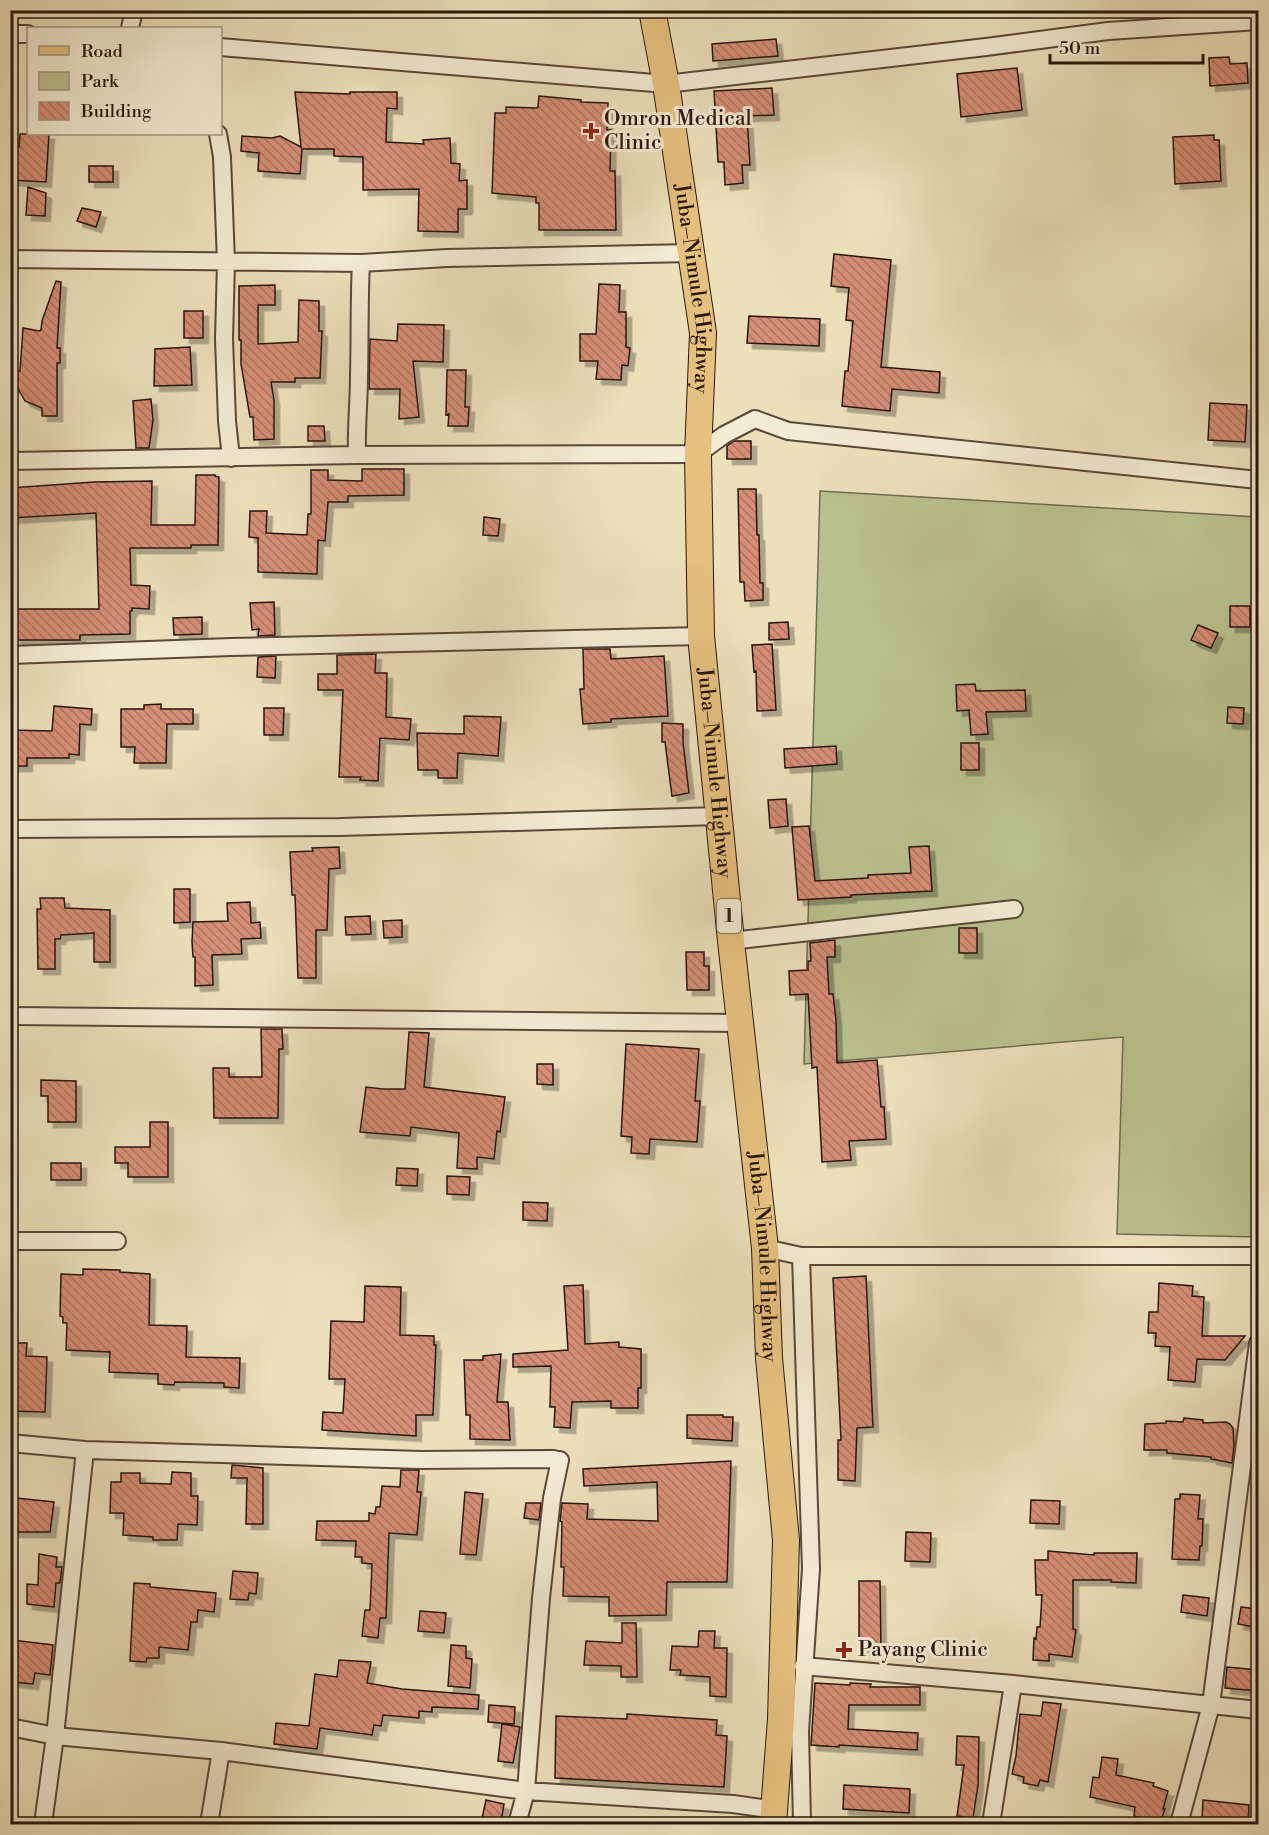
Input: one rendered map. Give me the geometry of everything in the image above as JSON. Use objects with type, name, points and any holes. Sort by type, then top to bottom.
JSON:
[{"type":"main road","name":"Juba–Nimule Highway","points":[[652,10],[666,84],[703,333],[698,453],[701,636],[731,941],[765,1248],[769,1358],[786,1540],[781,1719],[774,1817]]},
{"type":"street","points":[[130,27],[134,10]]},
{"type":"street","points":[[222,47],[666,84],[986,48],[1108,31],[1249,18]]},
{"type":"street","points":[[10,34],[27,34]]},
{"type":"street","points":[[218,135],[222,157],[226,262],[224,339],[227,421],[231,458]]},
{"type":"street","points":[[10,259],[361,263],[447,258],[692,253]]},
{"type":"street","points":[[357,454],[361,263]]},
{"type":"street","points":[[10,461],[357,454],[698,453],[724,435],[755,419],[788,431],[1258,480]]},
{"type":"street","points":[[10,655],[231,647],[701,636]]},
{"type":"street","points":[[10,829],[340,827],[719,816]]},
{"type":"street","points":[[731,941],[1014,909]]},
{"type":"street","points":[[10,1016],[740,1023]]},
{"type":"street","points":[[10,1241],[117,1241]]},
{"type":"street","points":[[765,1248],[801,1256],[1258,1256]]},
{"type":"street","points":[[801,1256],[811,1569],[800,1731],[802,1824]]},
{"type":"street","points":[[1179,1824],[1211,1705],[1258,1343]]},
{"type":"street","points":[[10,1443],[85,1450],[421,1460],[557,1459],[541,1598],[526,1791],[517,1824]]},
{"type":"street","points":[[43,1824],[56,1736],[85,1450]]},
{"type":"street","points":[[803,1666],[1013,1684],[1258,1710]]},
{"type":"street","points":[[991,1824],[1013,1684]]},
{"type":"street","points":[[10,1727],[56,1736],[221,1751],[526,1791],[733,1804],[774,1817]]},
{"type":"street","points":[[209,1824],[221,1751]]},
{"type":"green space","points":[[820,491],[1258,517],[1258,1237],[1117,1234],[1123,1037],[804,1064]]},
{"type":"building","points":[[776,39],[778,56],[713,61],[712,44]]},
{"type":"building","points":[[1229,57],[1230,64],[1247,63],[1248,83],[1210,86],[1209,58]]},
{"type":"building","points":[[1017,68],[1022,110],[961,117],[957,74]]},
{"type":"building","points":[[772,88],[774,115],[747,116],[750,165],[742,165],[743,183],[725,185],[724,162],[718,162],[714,91]]},
{"type":"building","points":[[295,92],[350,94],[350,92],[397,92],[397,109],[387,108],[386,142],[424,144],[423,140],[450,138],[451,163],[460,164],[459,181],[467,180],[467,209],[458,209],[458,232],[418,231],[419,189],[363,190],[363,157],[334,156],[334,149],[302,149],[300,174],[258,171],[259,153],[241,151],[242,136],[272,138],[280,136],[301,147]]},
{"type":"building","points":[[539,96],[608,103],[607,130],[611,130],[610,171],[615,171],[616,230],[539,230],[539,203],[536,203],[536,197],[492,193],[495,113],[506,113],[506,107],[537,108]]},
{"type":"building","points":[[20,134],[49,135],[46,182],[10,180],[10,147],[19,147]]},
{"type":"building","points":[[1214,135],[1214,140],[1219,140],[1221,181],[1175,184],[1173,137]]},
{"type":"building","points":[[89,166],[113,166],[113,182],[89,182]]},
{"type":"building","points":[[28,187],[46,193],[45,216],[26,215]]},
{"type":"building","points":[[82,208],[101,212],[96,227],[77,221]]},
{"type":"building","points":[[834,254],[891,260],[881,367],[940,372],[939,393],[892,389],[890,411],[842,406],[853,321],[846,320],[849,288],[831,286]]},
{"type":"building","points":[[56,281],[61,282],[57,348],[60,348],[60,363],[57,363],[57,416],[42,416],[42,408],[25,401],[17,387],[10,387],[10,371],[20,371],[23,328],[41,330]]},
{"type":"building","points":[[599,284],[620,285],[619,312],[626,312],[626,347],[630,348],[628,366],[622,365],[621,380],[596,379],[598,361],[580,361],[580,334],[596,334]]},
{"type":"building","points":[[275,285],[275,305],[258,305],[258,344],[298,342],[299,300],[319,301],[319,331],[322,331],[320,378],[295,378],[295,382],[271,382],[274,400],[274,439],[254,440],[253,417],[250,417],[241,364],[239,286]]},
{"type":"building","points":[[184,311],[203,311],[203,338],[184,338]]},
{"type":"building","points":[[749,316],[820,319],[819,346],[747,343]]},
{"type":"building","points":[[398,324],[444,325],[443,362],[413,361],[419,417],[399,419],[400,389],[369,389],[370,339],[397,341]]},
{"type":"building","points":[[190,347],[192,385],[154,386],[155,349]]},
{"type":"building","points":[[447,370],[466,370],[465,407],[469,407],[468,426],[448,426],[449,414],[446,415]]},
{"type":"building","points":[[151,399],[153,420],[149,448],[136,448],[133,401]]},
{"type":"building","points":[[1210,403],[1247,405],[1245,442],[1208,440]]},
{"type":"building","points":[[308,426],[324,426],[325,441],[308,441]]},
{"type":"building","points":[[734,441],[751,441],[751,459],[727,459],[727,446]]},
{"type":"building","points":[[362,469],[404,469],[404,495],[348,496],[348,502],[328,502],[325,541],[318,540],[317,574],[258,572],[258,538],[249,537],[250,511],[267,511],[266,533],[307,535],[308,514],[311,514],[311,470],[328,470],[328,480],[362,481]]},
{"type":"building","points":[[196,475],[219,477],[218,545],[191,545],[191,548],[130,548],[131,585],[150,586],[149,609],[132,608],[130,611],[130,634],[80,635],[80,640],[15,640],[15,609],[99,609],[96,513],[10,518],[10,488],[94,482],[152,481],[151,525],[195,525]]},
{"type":"building","points":[[738,489],[756,489],[760,583],[763,583],[763,600],[745,601],[744,582],[740,582]]},
{"type":"building","points":[[484,517],[500,519],[498,536],[483,535]]},
{"type":"building","points":[[274,602],[275,635],[258,636],[259,629],[252,630],[250,603]]},
{"type":"building","points":[[1230,606],[1250,606],[1250,627],[1230,627]]},
{"type":"building","points":[[202,617],[202,634],[174,635],[173,618]]},
{"type":"building","points":[[788,622],[789,639],[769,640],[769,623]]},
{"type":"building","points":[[1198,625],[1218,633],[1211,648],[1191,640]]},
{"type":"building","points":[[772,644],[776,710],[757,711],[756,671],[754,672],[752,645]]},
{"type":"building","points":[[583,649],[610,649],[611,659],[664,656],[668,716],[611,719],[611,722],[583,724],[580,689],[584,689]]},
{"type":"building","points":[[376,654],[375,673],[387,673],[386,717],[411,719],[409,740],[380,738],[378,781],[360,780],[361,777],[339,777],[343,690],[318,690],[318,674],[337,674],[337,655]]},
{"type":"building","points":[[276,656],[275,678],[257,677],[258,657]]},
{"type":"building","points":[[975,684],[976,691],[1025,690],[1026,711],[986,712],[988,734],[971,735],[969,710],[957,711],[956,685]]},
{"type":"building","points":[[161,704],[161,709],[193,709],[193,724],[167,724],[166,763],[134,763],[135,747],[121,747],[121,709],[144,709],[144,705]]},
{"type":"building","points":[[54,706],[92,709],[91,725],[80,724],[79,755],[69,754],[69,758],[27,758],[27,766],[10,766],[10,730],[52,731]]},
{"type":"building","points":[[1228,707],[1244,708],[1243,724],[1227,723]]},
{"type":"building","points":[[264,708],[284,708],[283,735],[264,735]]},
{"type":"building","points":[[464,716],[501,717],[498,756],[458,753],[457,778],[438,778],[438,770],[418,770],[417,733],[464,734]]},
{"type":"building","points":[[662,723],[683,724],[689,793],[672,796],[665,742],[662,742]]},
{"type":"building","points":[[961,743],[979,743],[979,770],[961,770]]},
{"type":"building","points":[[836,746],[837,764],[785,768],[784,749]]},
{"type":"building","points":[[786,799],[788,826],[770,828],[768,800]]},
{"type":"building","points":[[809,826],[815,881],[911,873],[909,847],[929,846],[932,891],[798,900],[792,827]]},
{"type":"building","points":[[339,847],[340,868],[329,869],[327,930],[316,930],[316,978],[298,978],[295,895],[292,895],[290,852]]},
{"type":"building","points":[[174,889],[190,889],[190,922],[174,923]]},
{"type":"building","points":[[40,898],[64,898],[65,908],[110,910],[110,962],[94,962],[94,933],[61,935],[60,939],[55,939],[55,969],[38,969],[37,909],[41,909]]},
{"type":"building","points":[[250,902],[251,923],[260,922],[261,938],[241,939],[242,954],[212,955],[213,985],[195,986],[193,922],[228,921],[227,903]]},
{"type":"building","points":[[370,916],[371,934],[346,935],[345,917]]},
{"type":"building","points":[[402,920],[402,937],[384,938],[383,921]]},
{"type":"building","points":[[959,928],[977,928],[977,953],[959,953]]},
{"type":"building","points":[[835,940],[835,957],[827,957],[829,994],[833,994],[836,1020],[837,1063],[877,1060],[886,1139],[849,1141],[851,1160],[822,1162],[817,1067],[812,1068],[808,994],[790,995],[789,971],[808,970],[808,961],[811,961],[810,943]]},
{"type":"building","points":[[686,952],[704,952],[704,966],[709,966],[709,990],[687,990]]},
{"type":"building","points":[[261,1029],[282,1029],[283,1049],[279,1049],[278,1118],[214,1118],[213,1068],[229,1068],[229,1077],[262,1077]]},
{"type":"building","points":[[409,1032],[429,1033],[424,1087],[505,1097],[500,1132],[497,1131],[494,1159],[477,1157],[477,1169],[457,1168],[459,1133],[411,1127],[410,1136],[360,1132],[366,1087],[405,1089]]},
{"type":"building","points":[[626,1044],[699,1049],[695,1101],[700,1101],[697,1142],[650,1139],[649,1154],[631,1153],[632,1137],[621,1136]]},
{"type":"building","points":[[537,1064],[553,1064],[553,1085],[537,1084]]},
{"type":"building","points":[[41,1080],[76,1081],[76,1122],[48,1122],[48,1096],[41,1096]]},
{"type":"building","points":[[150,1122],[168,1122],[168,1177],[128,1177],[128,1163],[115,1163],[115,1147],[150,1147]]},
{"type":"building","points":[[51,1163],[81,1163],[81,1180],[51,1180]]},
{"type":"building","points":[[397,1168],[418,1169],[417,1186],[396,1185]]},
{"type":"building","points":[[447,1176],[470,1177],[469,1195],[447,1194]]},
{"type":"building","points":[[523,1202],[548,1203],[547,1221],[523,1220]]},
{"type":"building","points":[[83,1269],[150,1274],[149,1325],[187,1326],[186,1357],[240,1358],[239,1388],[224,1387],[224,1383],[158,1384],[158,1374],[109,1372],[110,1352],[66,1350],[67,1323],[63,1323],[63,1317],[60,1316],[61,1274],[83,1275]]},
{"type":"building","points":[[866,1276],[873,1427],[857,1428],[855,1481],[838,1480],[838,1440],[841,1440],[833,1278]]},
{"type":"building","points":[[1159,1283],[1193,1286],[1192,1296],[1204,1297],[1202,1336],[1245,1336],[1225,1360],[1197,1359],[1195,1382],[1168,1380],[1170,1347],[1155,1346],[1156,1333],[1148,1333],[1149,1312],[1158,1312]]},
{"type":"building","points":[[583,1285],[585,1344],[619,1342],[619,1347],[641,1349],[641,1388],[638,1388],[638,1408],[611,1408],[611,1401],[572,1402],[570,1428],[554,1427],[555,1407],[550,1407],[551,1366],[513,1367],[513,1354],[568,1350],[564,1286]]},
{"type":"building","points":[[365,1286],[401,1287],[400,1335],[434,1336],[434,1345],[436,1345],[433,1415],[416,1415],[416,1436],[322,1430],[323,1412],[343,1413],[345,1379],[329,1379],[331,1321],[364,1322]]},
{"type":"building","points":[[10,1343],[27,1343],[26,1356],[47,1357],[45,1412],[10,1411]]},
{"type":"building","points":[[501,1354],[497,1402],[508,1402],[510,1440],[470,1439],[470,1415],[466,1415],[464,1360],[483,1360],[483,1356]]},
{"type":"building","points":[[687,1415],[733,1417],[732,1441],[687,1438]]},
{"type":"building","points":[[1184,1418],[1203,1420],[1203,1423],[1226,1422],[1230,1424],[1233,1428],[1234,1446],[1232,1463],[1211,1459],[1211,1457],[1167,1453],[1167,1450],[1144,1450],[1145,1424],[1166,1423],[1166,1421],[1183,1422]]},
{"type":"building","points":[[731,1461],[727,1582],[667,1582],[666,1615],[609,1616],[609,1597],[563,1596],[564,1567],[561,1567],[562,1522],[560,1521],[562,1503],[588,1504],[587,1519],[658,1521],[657,1482],[584,1486],[583,1469]]},
{"type":"building","points":[[232,1465],[263,1468],[263,1524],[246,1524],[247,1478],[231,1478]]},
{"type":"building","points":[[401,1470],[419,1470],[417,1492],[421,1492],[417,1535],[389,1533],[386,1618],[380,1618],[378,1638],[362,1636],[365,1610],[370,1610],[372,1564],[362,1563],[362,1557],[355,1557],[356,1541],[316,1540],[317,1521],[369,1521],[369,1513],[375,1514],[376,1507],[380,1507],[382,1486],[400,1487]]},
{"type":"building","points":[[172,1472],[191,1473],[191,1496],[198,1496],[197,1525],[178,1524],[177,1540],[153,1540],[153,1537],[123,1535],[124,1513],[110,1513],[111,1482],[121,1482],[121,1473],[140,1473],[140,1483],[171,1484]]},
{"type":"building","points":[[465,1492],[483,1494],[476,1555],[460,1554]]},
{"type":"building","points":[[1180,1494],[1200,1495],[1198,1519],[1203,1519],[1199,1560],[1172,1559],[1175,1499],[1180,1499]]},
{"type":"building","points":[[16,1498],[54,1502],[50,1532],[10,1532],[10,1514],[14,1514]]},
{"type":"building","points":[[1031,1500],[1060,1501],[1059,1524],[1030,1523]]},
{"type":"building","points":[[526,1503],[541,1503],[539,1520],[524,1518]]},
{"type":"building","points":[[906,1532],[931,1533],[930,1562],[905,1561]]},
{"type":"building","points":[[1048,1551],[1094,1555],[1094,1553],[1137,1553],[1136,1583],[1111,1582],[1111,1580],[1073,1580],[1073,1629],[1076,1630],[1072,1657],[1049,1654],[1049,1661],[1033,1660],[1034,1638],[1036,1639],[1037,1627],[1040,1627],[1042,1595],[1036,1595],[1035,1560],[1048,1560]]},
{"type":"building","points":[[39,1554],[57,1557],[56,1567],[62,1567],[60,1583],[56,1583],[54,1607],[27,1604],[27,1584],[38,1585]]},
{"type":"building","points":[[233,1571],[258,1573],[256,1594],[249,1593],[248,1600],[230,1599]]},
{"type":"building","points":[[859,1581],[880,1581],[881,1650],[859,1650]]},
{"type":"building","points":[[134,1583],[150,1584],[150,1587],[216,1593],[214,1612],[198,1610],[197,1622],[191,1622],[188,1650],[159,1647],[159,1658],[147,1658],[146,1662],[130,1661]]},
{"type":"building","points":[[1183,1595],[1209,1598],[1207,1616],[1181,1612]]},
{"type":"building","points":[[1241,1607],[1257,1609],[1254,1627],[1238,1624]]},
{"type":"building","points":[[420,1611],[446,1613],[444,1633],[418,1631]]},
{"type":"building","points":[[622,1623],[636,1623],[637,1677],[621,1677],[621,1666],[584,1665],[586,1641],[622,1643]]},
{"type":"building","points":[[699,1631],[715,1631],[714,1648],[727,1648],[726,1697],[710,1696],[710,1677],[680,1675],[681,1670],[670,1670],[672,1646],[698,1647]]},
{"type":"building","points":[[12,1640],[53,1645],[50,1675],[35,1673],[33,1684],[13,1682],[14,1671],[10,1671]]},
{"type":"building","points":[[451,1645],[466,1646],[466,1658],[472,1659],[470,1688],[448,1686]]},
{"type":"building","points":[[339,1660],[371,1662],[367,1683],[402,1689],[479,1695],[478,1709],[432,1707],[432,1712],[419,1711],[419,1718],[383,1715],[381,1726],[374,1725],[372,1735],[320,1728],[317,1749],[274,1744],[276,1723],[309,1726],[315,1674],[337,1677]]},
{"type":"building","points":[[1227,1667],[1258,1670],[1258,1691],[1225,1688]]},
{"type":"building","points":[[815,1683],[871,1684],[870,1687],[920,1687],[920,1705],[849,1705],[848,1729],[918,1733],[917,1750],[811,1745]]},
{"type":"building","points":[[1043,1702],[1061,1704],[1048,1782],[1040,1780],[1038,1786],[1023,1783],[1024,1777],[1012,1774],[1020,1714],[1041,1716]]},
{"type":"building","points":[[489,1705],[515,1707],[514,1724],[488,1722]]},
{"type":"building","points":[[627,1714],[717,1720],[716,1735],[727,1736],[724,1787],[555,1778],[556,1716],[627,1719]]},
{"type":"building","points":[[502,1724],[520,1727],[513,1763],[498,1761]]},
{"type":"building","points":[[957,1736],[979,1737],[978,1785],[973,1818],[957,1816],[964,1765],[956,1765]]},
{"type":"building","points":[[1102,1757],[1118,1759],[1116,1775],[1154,1783],[1153,1786],[1168,1791],[1160,1823],[1134,1816],[1135,1807],[1090,1797],[1093,1777],[1099,1778]]},
{"type":"building","points":[[844,1785],[910,1789],[909,1813],[843,1809]]},
{"type":"building","points":[[486,1800],[504,1804],[501,1822],[482,1818]]},
{"type":"building","points":[[1203,1800],[1249,1805],[1248,1823],[1202,1819]]},
{"type":"place","name":"Omron Medical Clinic","points":[[591,131]]},
{"type":"place","name":"Payang Clinic","points":[[844,1650]]}]
